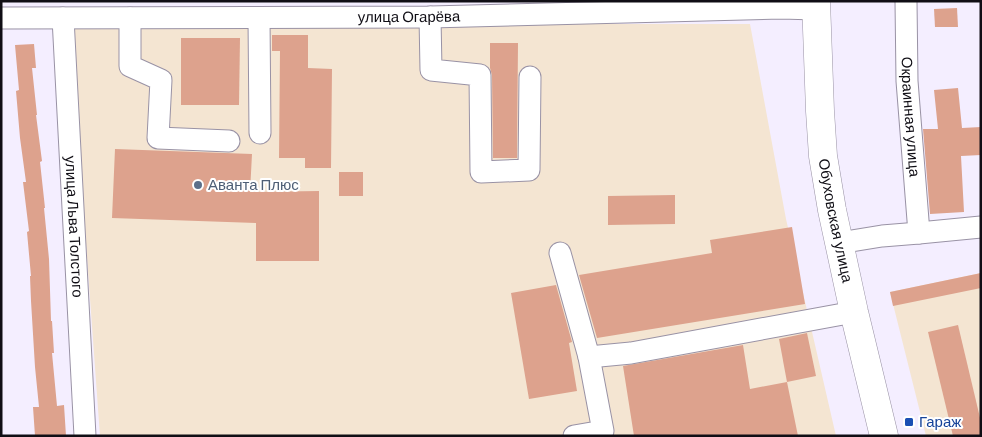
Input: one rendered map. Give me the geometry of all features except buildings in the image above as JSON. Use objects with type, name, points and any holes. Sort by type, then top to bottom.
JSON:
[{"type":"main road","name":"Обуховская улица","points":[[816,5],[823,156],[854,312],[884,436]]},
{"type":"street","name":"Окраинная улица","points":[[906,1],[907,80],[919,234]]},
{"type":"street","name":"улица Огарёва","points":[[1,18],[430,18],[763,5],[816,5]]},
{"type":"street","name":"улица Льва Толстого","points":[[63,18],[84,436]]},
{"type":"street","points":[[130,18],[130,66],[161,80],[158,138],[229,141]]},
{"type":"street","points":[[259,18],[260,133]]},
{"type":"street","points":[[430,18],[431,70],[480,75],[481,172],[529,170],[530,77]]},
{"type":"street","points":[[839,243],[882,236],[981,227]]},
{"type":"street","points":[[560,253],[589,358],[603,431],[574,436]]},
{"type":"street","points":[[589,358],[631,353],[854,312]]},
{"type":"shaded area","points":[[70,24],[750,24],[786,219],[836,436],[100,436]]},
{"type":"shaded area","points":[[981,273],[981,436],[926,436],[890,292]]},
{"type":"place","name":"Аванта Плюс","points":[[198,185]]},
{"type":"place","name":"Гараж","points":[[909,422]]}]
